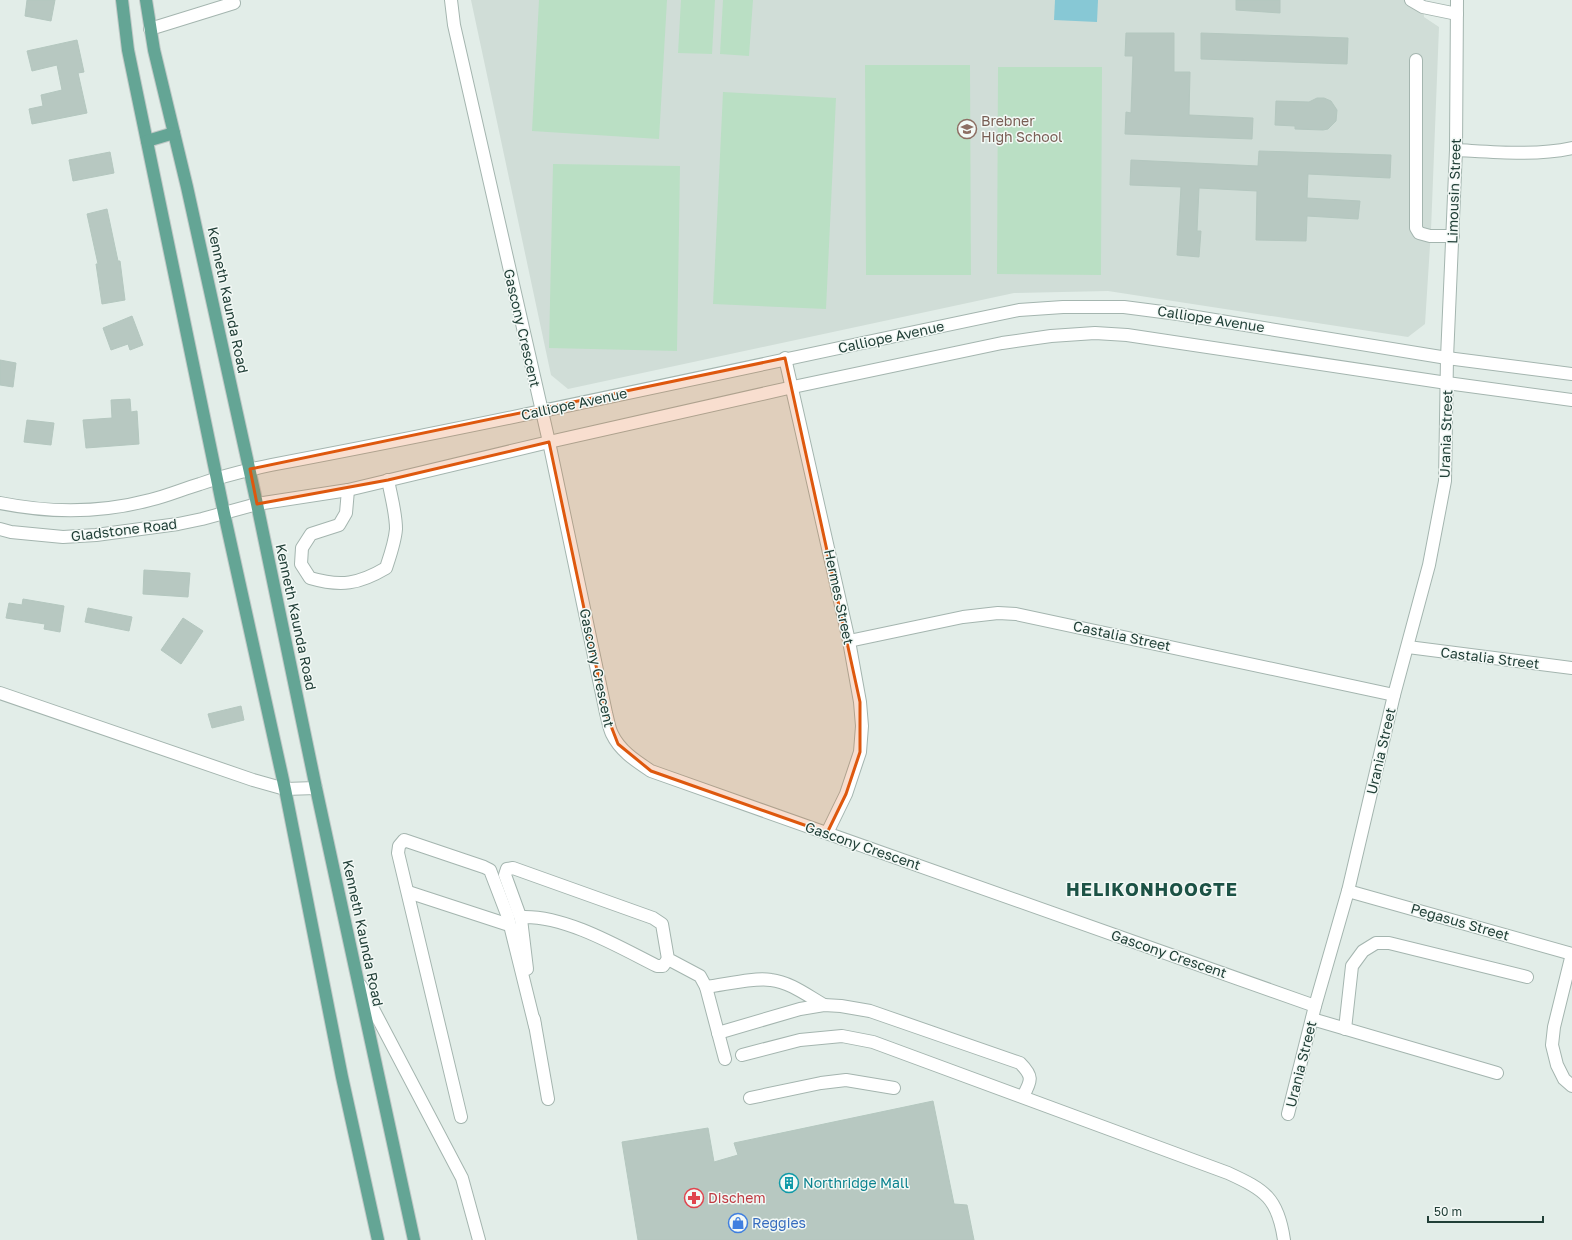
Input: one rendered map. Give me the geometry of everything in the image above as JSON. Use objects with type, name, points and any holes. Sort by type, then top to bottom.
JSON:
[{"type":"main road","points":[[122,0],[128,50],[216,479],[284,789],[342,1077],[378,1240]]},
{"type":"main road","name":"Kenneth Kaunda Road","points":[[146,0],[150,29],[250,469],[316,788],[414,1240]]},
{"type":"main road","points":[[147,141],[174,133]]},
{"type":"street","name":"Gascony Crescent","points":[[451,0],[454,25],[549,442],[606,713],[612,734],[618,744],[627,754],[651,771],[1315,1006]]},
{"type":"street","points":[[1411,0],[1423,7],[1457,14]]},
{"type":"street","name":"Limousin Street","points":[[1447,383],[1456,150],[1457,0]]},
{"type":"street","points":[[150,29],[234,3]]},
{"type":"street","points":[[1416,60],[1416,228],[1419,233],[1430,236],[1453,236]]},
{"type":"street","points":[[1456,150],[1510,152],[1559,151],[1572,148]]},
{"type":"street","name":"Calliope Avenue","points":[[216,479],[250,469],[541,411],[785,358],[1019,310],[1063,307],[1124,307],[1178,314],[1448,358],[1572,374]]},
{"type":"street","name":"Calliope Avenue","points":[[224,513],[257,504],[348,490],[549,442],[793,387],[1002,343],[1051,336],[1095,333],[1154,338],[1447,383],[1572,400]]},
{"type":"street","name":"Hermes Street","points":[[785,358],[793,387],[849,641],[860,702],[862,726],[860,752],[846,794],[827,833]]},
{"type":"street","name":"Urania Street","points":[[1288,1114],[1315,1006],[1348,891],[1394,695],[1429,565],[1445,481],[1447,383]]},
{"type":"street","name":"Gladstone Road","points":[[0,503],[19,507],[58,510],[90,510],[120,507],[153,500],[216,479]]},
{"type":"street","points":[[348,490],[346,513],[339,525],[311,534],[302,548],[301,564],[310,578],[327,583],[354,582],[371,577],[386,568],[391,555],[396,530],[394,505],[388,480]]},
{"type":"street","name":"Gladstone Road","points":[[0,529],[11,532],[63,536],[96,535],[178,524],[224,513]]},
{"type":"street","name":"Castalia Street","points":[[849,641],[975,615],[998,613],[1016,614],[1394,695]]},
{"type":"street","name":"Castalia Street","points":[[1408,647],[1572,668]]},
{"type":"street","points":[[0,693],[238,775],[284,789],[316,788]]},
{"type":"street","points":[[461,1116],[398,853],[399,846],[404,840],[484,866],[490,870],[508,917],[535,1026]]},
{"type":"street","points":[[521,919],[527,917],[544,919],[587,932],[657,966],[663,966],[668,959],[662,924],[653,918],[513,868],[507,869],[505,875],[521,919],[535,1026],[548,1099]]},
{"type":"street","name":"Pegasus Street","points":[[1348,891],[1572,954]]},
{"type":"street","points":[[408,892],[506,924],[508,921]]},
{"type":"street","points":[[1345,1029],[1352,966],[1363,951],[1376,943],[1389,943],[1527,977]]},
{"type":"street","points":[[1572,954],[1554,1027],[1552,1045],[1560,1072],[1564,1079],[1572,1086]]},
{"type":"street","points":[[668,959],[700,976],[706,987],[725,1059]]},
{"type":"street","points":[[706,987],[756,980],[771,980],[794,988],[824,1005]]},
{"type":"street","points":[[358,982],[462,1178],[479,1240]]},
{"type":"street","points":[[718,1033],[800,1009],[824,1005],[841,1006],[870,1011],[1020,1063],[1028,1071],[1031,1078],[1023,1096]]},
{"type":"street","points":[[1312,1020],[1497,1073]]},
{"type":"street","points":[[742,1055],[800,1040],[842,1036],[873,1042],[1023,1096],[1249,1182],[1263,1191],[1277,1209],[1284,1240]]},
{"type":"street","points":[[750,1098],[821,1083],[846,1080],[894,1088]]},
{"type":"highlighted area","points":[[785,358],[860,702],[860,752],[846,794],[827,833],[651,771],[618,744],[606,713],[549,442],[388,480],[257,504],[250,469]]},
{"type":"shaded area","name":"Brebner High School","points":[[471,0],[1423,0],[1424,17],[1439,27],[1431,230],[1425,324],[1408,337],[1108,291],[1014,293],[568,389],[551,375]]},
{"type":"green space","points":[[539,0],[667,0],[659,139],[532,131]]},
{"type":"green space","points":[[681,0],[715,0],[712,54],[678,53]]},
{"type":"green space","points":[[723,0],[753,0],[749,56],[720,54]]},
{"type":"green space","points":[[865,65],[970,65],[971,275],[866,275]]},
{"type":"green space","points":[[998,67],[1102,67],[1101,275],[997,274]]},
{"type":"green space","points":[[723,92],[836,98],[826,309],[713,304]]},
{"type":"green space","points":[[553,164],[680,166],[677,351],[549,348]]},
{"type":"water","points":[[1055,0],[1098,0],[1097,22],[1054,20]]},
{"type":"building","points":[[27,0],[55,0],[51,21],[25,16]]},
{"type":"building","points":[[1236,0],[1280,0],[1280,13],[1236,10]]},
{"type":"building","points":[[1126,33],[1174,33],[1174,72],[1190,72],[1189,115],[1253,118],[1252,139],[1125,134],[1126,112],[1131,113],[1133,56],[1125,56]]},
{"type":"building","points":[[1201,33],[1348,38],[1347,64],[1201,59]]},
{"type":"building","points":[[77,40],[84,72],[78,73],[87,113],[32,124],[29,109],[43,106],[41,95],[62,90],[57,65],[32,71],[27,51]]},
{"type":"building","points":[[1317,98],[1324,98],[1331,101],[1337,110],[1336,121],[1328,129],[1295,129],[1295,126],[1275,125],[1276,101],[1309,102]]},
{"type":"building","points":[[1259,151],[1391,155],[1390,178],[1308,174],[1307,198],[1360,201],[1358,219],[1307,216],[1306,241],[1256,240],[1257,191],[1199,188],[1197,231],[1201,231],[1199,257],[1177,255],[1181,187],[1130,185],[1131,160],[1258,166]]},
{"type":"building","points":[[110,152],[114,173],[73,181],[69,160]]},
{"type":"building","points":[[107,209],[118,261],[120,261],[125,300],[102,304],[96,264],[98,264],[87,214]]},
{"type":"building","points":[[132,316],[143,345],[130,350],[128,344],[111,350],[103,328]]},
{"type":"building","points":[[0,360],[16,363],[13,387],[0,385]]},
{"type":"building","points":[[130,399],[131,412],[137,411],[139,444],[86,448],[83,420],[112,418],[111,400]]},
{"type":"building","points":[[27,420],[54,423],[51,445],[24,442]]},
{"type":"building","points":[[144,570],[190,573],[188,597],[143,594]]},
{"type":"building","points":[[23,599],[64,606],[60,632],[44,629],[45,624],[6,618],[9,603],[22,605]]},
{"type":"building","points":[[88,608],[132,617],[129,631],[85,622]]},
{"type":"building","points":[[183,618],[203,631],[181,664],[161,650]]},
{"type":"building","points":[[241,706],[244,720],[212,728],[208,714]]},
{"type":"building","name":"Northridge Mall","points":[[933,1101],[954,1204],[967,1205],[974,1240],[638,1240],[622,1142],[708,1128],[714,1162],[738,1155],[734,1143]]},
{"type":"place","name":"Brebner High School","points":[[967,129]]},
{"type":"place","name":"Northridge Mall","points":[[789,1183]]},
{"type":"place","name":"Dischem","points":[[694,1198]]},
{"type":"place","name":"Reggies","points":[[738,1223]]},
{"type":"district","name":"HELIKONHOOGTE","points":[[1152,890]]}]
